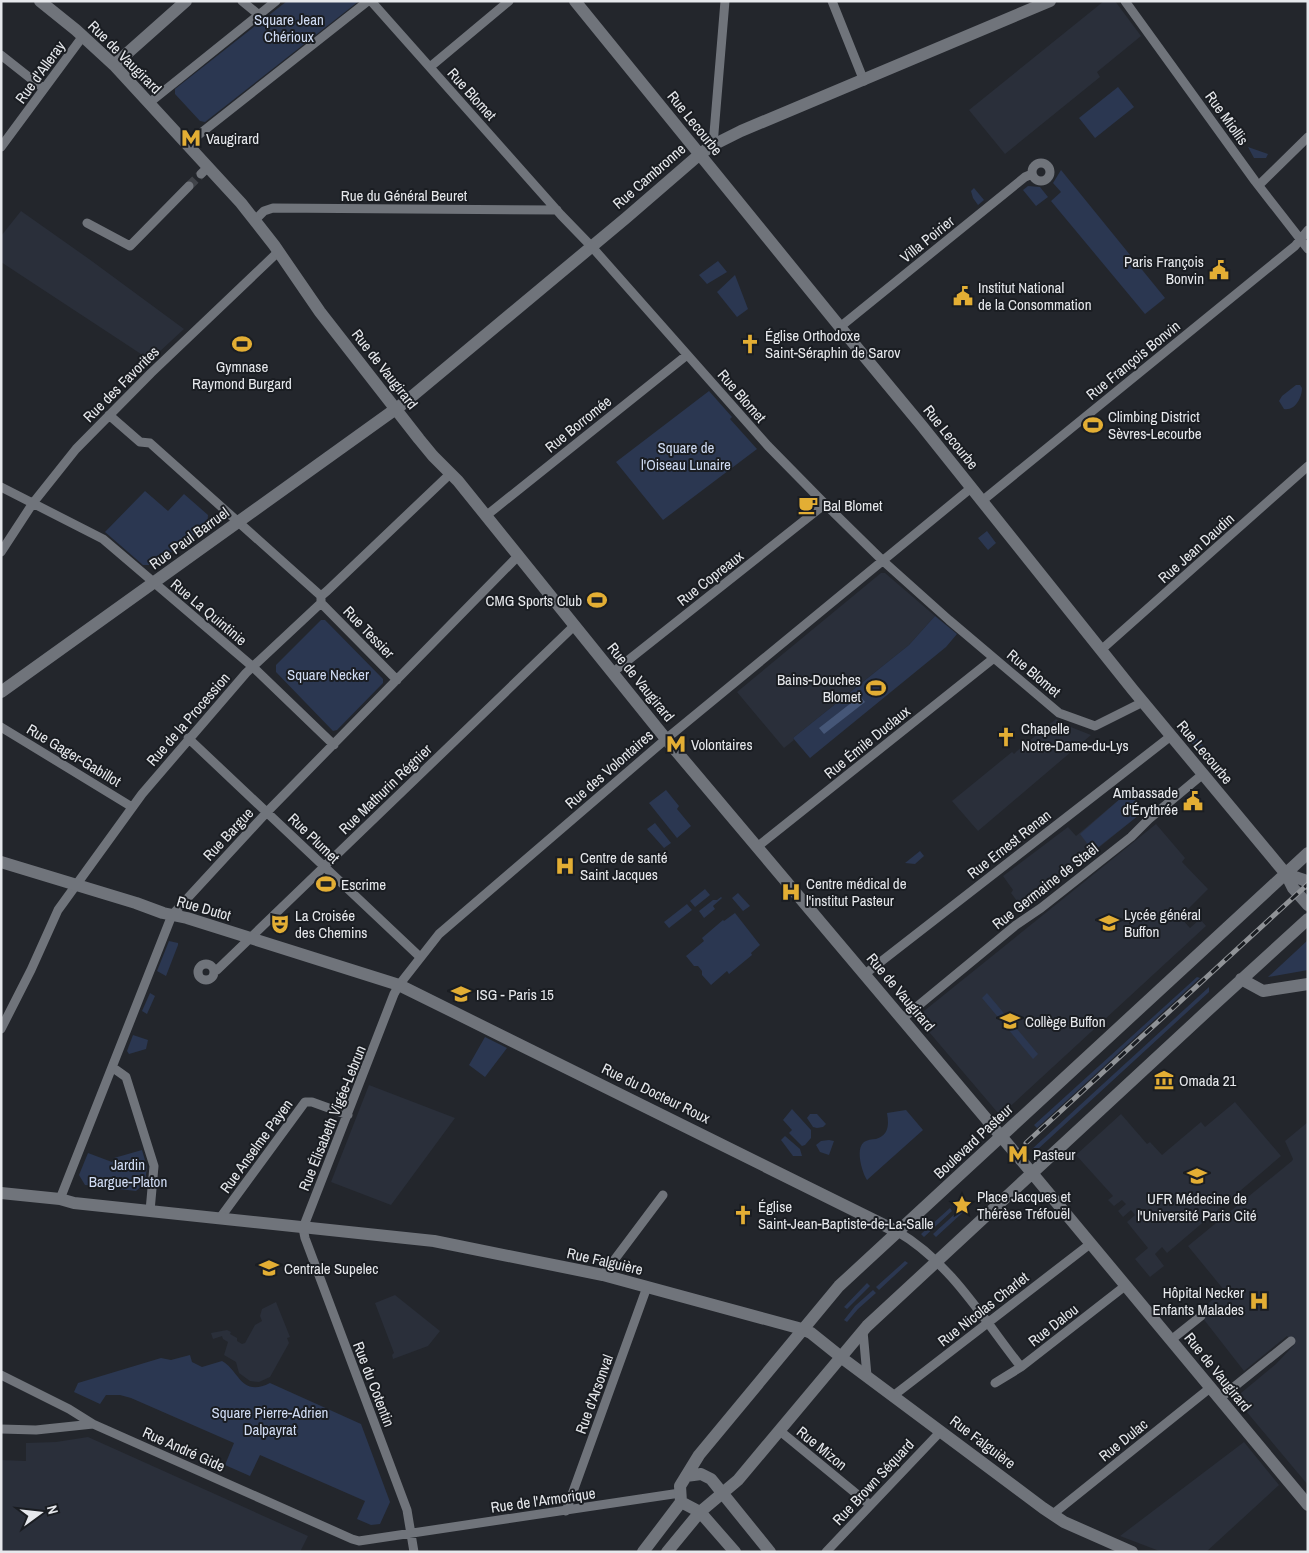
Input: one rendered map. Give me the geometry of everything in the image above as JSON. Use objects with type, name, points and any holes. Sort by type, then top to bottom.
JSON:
[{"type":"main road","name":"Rue de Vaugirard","points":[[40,1],[83,36],[114,65],[187,144],[205,170],[255,220],[320,312],[433,456],[451,473],[487,515],[666,739],[1032,1173],[1308,1506]]},
{"type":"main road","points":[[114,65],[186,1]]},
{"type":"main road","name":"Rue Lecourbe","points":[[575,1],[922,426],[1171,736],[1286,874],[1304,880],[1308,884]]},
{"type":"main road","name":"Rue Cambronne","points":[[395,409],[592,247],[713,144],[1050,1]]},
{"type":"main road","name":"Rue Paul Barruel","points":[[1,692],[154,584],[395,409]]},
{"type":"main road","name":"Boulevard Pasteur","points":[[644,1552],[681,1497],[680,1486],[703,1450],[839,1286],[1308,853]]},
{"type":"main road","name":"Rue Dutot","points":[[1,862],[399,985]]},
{"type":"main road","points":[[1286,874],[1293,888],[1308,905]]},
{"type":"main road","points":[[667,1552],[700,1512],[738,1480],[863,1331],[936,1261],[1308,919]]},
{"type":"main road","points":[[1241,979],[1263,992],[1308,984]]},
{"type":"main road","name":"Rue du Docteur Roux","points":[[399,985],[898,1232]]},
{"type":"main road","name":"Rue Falguière","points":[[1,1193],[60,1198],[74,1203],[434,1241],[603,1275],[802,1329],[811,1333],[1064,1522],[1132,1552]]},
{"type":"main road","points":[[686,1476],[695,1474],[705,1475],[711,1479],[770,1552]]},
{"type":"main road","points":[[681,1497],[700,1512],[735,1552]]},
{"type":"street","points":[[242,1],[259,15]]},
{"type":"street","points":[[149,103],[276,1]]},
{"type":"street","points":[[187,144],[370,1]]},
{"type":"street","name":"Rue Blomet","points":[[370,1],[768,446],[882,560],[949,620],[1059,713],[1095,726],[1143,702]]},
{"type":"street","points":[[430,67],[509,1]]},
{"type":"street","points":[[713,144],[725,1]]},
{"type":"street","points":[[832,1],[864,81]]},
{"type":"street","name":"Rue Miollis","points":[[1125,1],[1258,185],[1308,249]]},
{"type":"street","name":"Rue d'Alleray","points":[[1,148],[83,36]]},
{"type":"street","points":[[1,55],[44,89]]},
{"type":"street","points":[[1258,185],[1308,137]]},
{"type":"street","name":"Villa Poirier","points":[[840,327],[1025,177],[1032,174]]},
{"type":"street","points":[[87,223],[130,246],[189,186]]},
{"type":"street","name":"Rue du Général Beuret","points":[[255,220],[264,211],[273,208],[557,210]]},
{"type":"street","name":"Rue François Bonvin","points":[[982,501],[1295,246],[1308,230]]},
{"type":"street","name":"Rue des Favorites","points":[[1,552],[32,503],[76,449],[278,252]]},
{"type":"street","name":"Rue Borromée","points":[[487,515],[688,355]]},
{"type":"street","name":"Rue Tessier","points":[[109,415],[140,442],[150,444],[239,522],[321,599],[397,680]]},
{"type":"street","name":"Rue Jean Daudin","points":[[1102,650],[1308,466]]},
{"type":"street","name":"Rue de la Procession","points":[[1,1029],[31,970],[58,910],[78,885],[132,807],[188,738],[253,667],[451,473]]},
{"type":"street","name":"Rue La Quintinie","points":[[1,487],[103,539],[253,667],[334,745]]},
{"type":"street","name":"Rue des Volontaires","points":[[386,1019],[399,985],[439,934],[666,739],[971,488]]},
{"type":"street","name":"Rue Copreaux","points":[[612,673],[825,504]]},
{"type":"street","name":"Rue Bargue","points":[[60,1198],[172,915],[268,812],[519,555]]},
{"type":"street","name":"Rue Mathurin Régnier","points":[[214,970],[217,970],[251,938],[574,626]]},
{"type":"street","name":"Rue Émile Duclaux","points":[[757,847],[994,658]]},
{"type":"street","name":"Rue Gager-Gabillot","points":[[1,727],[132,807]]},
{"type":"street","name":"Rue Ernest Renan","points":[[865,974],[1171,736]]},
{"type":"street","name":"Rue Plumet","points":[[188,738],[420,957]]},
{"type":"street","name":"Rue Germaine de Staël","points":[[902,1018],[1016,925],[1041,908],[1131,837],[1148,819],[1203,774]]},
{"type":"street","name":"Rue Élisabeth Vigée-Lebrun","points":[[303,1228],[386,1019]]},
{"type":"street","points":[[112,1067],[126,1077],[154,1166],[150,1211]]},
{"type":"street","name":"Rue Anselme Payen","points":[[220,1218],[305,1102],[312,1102],[348,1115]]},
{"type":"street","points":[[603,1275],[664,1195]]},
{"type":"street","name":"Rue du Cotentin","points":[[303,1228],[305,1238],[407,1510],[414,1552]]},
{"type":"street","points":[[898,1232],[936,1261],[1021,1367]]},
{"type":"street","name":"Rue Nicolas Charlet","points":[[893,1396],[1090,1244]]},
{"type":"street","name":"Rue Dalou","points":[[995,1383],[1021,1367],[1125,1286]]},
{"type":"street","name":"Rue d'Arsonval","points":[[566,1511],[646,1287]]},
{"type":"street","points":[[1171,1340],[1201,1316]]},
{"type":"street","points":[[863,1331],[867,1376]]},
{"type":"street","points":[[1220,1399],[1291,1341]]},
{"type":"street","name":"Rue André Gide","points":[[1,1375],[70,1409],[93,1424],[359,1541]]},
{"type":"street","name":"Rue Dulac","points":[[1053,1514],[1210,1388]]},
{"type":"street","points":[[1,1430],[36,1430],[93,1424]]},
{"type":"street","name":"Rue Mizon","points":[[780,1431],[870,1505]]},
{"type":"street","name":"Rue Brown Séquard","points":[[826,1552],[940,1431]]},
{"type":"street","name":"Rue de l'Armorique","points":[[359,1541],[566,1511],[681,1497]]},
{"type":"shaded area","points":[[1104,1],[1115,1],[1141,36],[1097,72],[1100,77],[1005,154],[969,110]]},
{"type":"shaded area","points":[[21,211],[184,329],[157,354],[144,356],[1,262],[1,236]]},
{"type":"shaded area","points":[[881,573],[885,573],[935,616],[909,645],[793,738],[794,740],[784,748],[737,692]]},
{"type":"shaded area","points":[[860,696],[865,702],[824,734],[819,728]]},
{"type":"shaded area","points":[[1056,719],[1063,724],[1091,735],[978,831],[952,801]]},
{"type":"shaded area","points":[[1128,792],[1144,811],[1023,909],[1011,893],[1013,890],[1003,876],[1068,827],[1076,836]]},
{"type":"shaded area","points":[[1156,824],[1185,858],[1182,862],[1208,889],[1180,917],[1190,928],[1200,919],[1206,926],[1002,1114],[998,1113],[918,1019],[919,1015]]},
{"type":"shaded area","points":[[369,1085],[455,1118],[391,1205],[331,1182]]},
{"type":"shaded area","name":"UFR Médecine de l'Université Paris Cité","points":[[1235,1102],[1281,1156],[1167,1253],[1162,1247],[1155,1254],[1164,1266],[1150,1277],[1135,1259],[1148,1248],[1127,1222],[1135,1215],[1131,1210],[1123,1217],[1118,1211],[1126,1204],[1122,1200],[1114,1206],[1108,1200],[1113,1196],[1076,1155],[1121,1114],[1147,1144],[1150,1142],[1162,1155],[1201,1122],[1205,1127]]},
{"type":"shaded area","name":"Hôpital Necker Enfants Malades","points":[[1308,1122],[1308,1485],[1235,1398],[1276,1364],[1294,1345],[1287,1336],[1244,1371],[1198,1312],[1224,1290],[1188,1246],[1292,1161],[1293,1159],[1285,1141]]},
{"type":"shaded area","points":[[395,1295],[440,1331],[428,1346],[393,1359],[392,1355],[394,1353],[375,1303]]},
{"type":"shaded area","points":[[276,1302],[290,1337],[287,1338],[289,1343],[270,1377],[259,1382],[250,1381],[239,1373],[236,1362],[224,1355],[228,1342],[222,1336],[213,1339],[211,1333],[227,1330],[237,1338],[237,1341],[242,1344],[245,1343],[255,1325],[262,1321],[260,1316],[262,1309]]},
{"type":"shaded area","points":[[88,1437],[308,1536],[300,1552],[1,1552],[1,1460],[26,1461],[26,1443],[56,1442]]},
{"type":"shaded area","points":[[1244,1442],[1279,1485],[1206,1552],[1162,1552],[1120,1536]]},
{"type":"green space","name":"Square Jean Chérioux","points":[[287,1],[359,1],[205,122],[200,121],[175,94],[175,89]]},
{"type":"green space","points":[[1118,87],[1134,107],[1095,138],[1079,118]]},
{"type":"green space","points":[[1248,147],[1268,154],[1266,158],[1254,158]]},
{"type":"green space","points":[[1061,170],[1165,298],[1145,314],[1051,201],[1061,192],[1053,183]]},
{"type":"green space","points":[[1028,186],[1040,187],[1048,197],[1036,206],[1023,190]]},
{"type":"green space","points":[[974,188],[984,200],[978,205],[971,191]]},
{"type":"green space","points":[[718,261],[727,272],[707,284],[699,275]]},
{"type":"green space","points":[[735,275],[748,309],[737,317],[717,292]]},
{"type":"green space","points":[[1296,385],[1300,385],[1302,388],[1299,400],[1295,406],[1284,409],[1279,401],[1282,396]]},
{"type":"green space","name":"Square de l'Oiseau Lunaire","points":[[709,391],[732,417],[730,419],[757,449],[663,520],[616,462]]},
{"type":"green space","points":[[145,491],[168,511],[184,494],[208,515],[207,526],[154,565],[143,565],[105,532]]},
{"type":"green space","points":[[987,531],[996,543],[988,550],[978,538]]},
{"type":"green space","name":"Bains-Douches Blomet","points":[[935,616],[957,634],[946,647],[810,758],[793,738],[909,645]]},
{"type":"green space","name":"Square Necker","points":[[321,620],[325,620],[383,679],[383,683],[337,730],[333,731],[276,672],[276,665]]},
{"type":"green space","points":[[1190,730],[1206,749],[1201,754],[1185,735]]},
{"type":"green space","points":[[666,790],[679,806],[677,809],[691,826],[677,838],[649,803]]},
{"type":"green space","points":[[1128,792],[1144,811],[1096,849],[1092,850],[1080,834]]},
{"type":"green space","points":[[655,823],[671,843],[664,848],[647,829]]},
{"type":"green space","points":[[920,851],[924,856],[915,864],[905,863]]},
{"type":"green space","points":[[705,889],[710,895],[695,907],[690,901]]},
{"type":"green space","points":[[738,893],[750,906],[743,911],[732,898]]},
{"type":"green space","points":[[721,897],[713,906],[715,909],[704,918],[699,911],[713,900]]},
{"type":"green space","points":[[687,904],[692,910],[669,928],[664,922]]},
{"type":"green space","points":[[735,913],[760,945],[751,953],[752,955],[729,974],[727,971],[711,985],[702,975],[702,971],[698,966],[694,966],[686,956],[704,941],[702,938],[723,920]]},
{"type":"green space","points":[[1308,940],[1308,970],[1268,977]]},
{"type":"green space","points":[[169,941],[178,943],[178,945],[166,976],[157,971]]},
{"type":"green space","points":[[1197,977],[1200,978],[1037,1128],[1034,1125]]},
{"type":"green space","points":[[1209,987],[1209,992],[1037,1150],[1032,1149]]},
{"type":"green space","points":[[150,993],[155,996],[147,1014],[142,1011]]},
{"type":"green space","points":[[987,993],[1038,1054],[1033,1059],[982,998]]},
{"type":"green space","points":[[133,1035],[148,1040],[146,1049],[129,1054],[127,1051]]},
{"type":"green space","points":[[485,1037],[507,1048],[485,1077],[469,1065]]},
{"type":"green space","points":[[792,1109],[811,1130],[811,1138],[802,1146],[789,1133],[792,1130],[783,1120]]},
{"type":"green space","points":[[906,1110],[923,1130],[867,1180],[860,1161],[861,1145],[865,1141],[876,1139],[886,1132],[888,1125],[887,1113]]},
{"type":"green space","points":[[810,1114],[817,1114],[826,1124],[823,1127],[813,1127],[807,1118]]},
{"type":"green space","points":[[785,1136],[800,1149],[802,1156],[793,1156],[781,1140]]},
{"type":"green space","points":[[821,1141],[834,1141],[829,1155],[820,1152],[816,1145]]},
{"type":"green space","name":"Jardin Bargue-Platon","points":[[142,1150],[147,1167],[145,1183],[136,1191],[85,1185],[79,1175],[88,1153],[112,1162],[114,1158]]},
{"type":"green space","points":[[970,1200],[973,1203],[936,1237],[933,1234]]},
{"type":"green space","points":[[950,1208],[952,1211],[924,1237],[921,1234]]},
{"type":"green space","points":[[905,1261],[908,1263],[879,1290],[876,1287]]},
{"type":"green space","points":[[867,1283],[870,1286],[847,1309],[844,1307]]},
{"type":"green space","points":[[873,1290],[876,1293],[847,1322],[844,1320],[855,1306]]},
{"type":"green space","name":"Square Pierre-Adrien Dalpayrat","points":[[190,1355],[192,1362],[202,1367],[222,1361],[247,1385],[260,1387],[270,1383],[361,1424],[390,1502],[380,1524],[371,1525],[357,1519],[365,1501],[260,1455],[250,1476],[225,1465],[234,1443],[131,1398],[120,1395],[106,1395],[100,1404],[74,1392],[78,1383],[161,1358],[171,1360]]},
{"type":"tunnel","points":[[189,186],[201,174]]},
{"type":"railway","points":[[1026,1143],[1308,884]]},
{"type":"place","name":"Vaugirard","points":[[191,138]]},
{"type":"place","name":"Paris François Bonvin","points":[[1219,270]]},
{"type":"place","name":"Institut National de la Consommation","points":[[963,296]]},
{"type":"place","name":"Gymnase Raymond Burgard","points":[[242,344]]},
{"type":"place","name":"Église Orthodoxe Saint-Séraphin de Sarov","points":[[750,344]]},
{"type":"place","name":"Climbing District Sèvres-Lecourbe","points":[[1093,425]]},
{"type":"place","name":"Bal Blomet","points":[[808,505]]},
{"type":"place","name":"CMG Sports Club","points":[[597,600]]},
{"type":"place","name":"Bains-Douches Blomet","points":[[876,688]]},
{"type":"place","name":"Chapelle Notre-Dame-du-Lys","points":[[1006,737]]},
{"type":"place","name":"Volontaires","points":[[676,744]]},
{"type":"place","name":"Ambassade d'Érythrée","points":[[1193,801]]},
{"type":"place","name":"Centre de santé Saint Jacques","points":[[565,866]]},
{"type":"place","name":"Escrime","points":[[326,884]]},
{"type":"place","name":"Centre médical de l'institut Pasteur","points":[[791,892]]},
{"type":"place","name":"Lycée général Buffon","points":[[1109,923]]},
{"type":"place","name":"La Croisée des Chemins","points":[[280,924]]},
{"type":"place","name":"ISG - Paris 15","points":[[461,994]]},
{"type":"place","name":"Collège Buffon","points":[[1010,1021]]},
{"type":"place","name":"Omada 21","points":[[1164,1080]]},
{"type":"place","name":"Pasteur","points":[[1018,1154]]},
{"type":"place","name":"UFR Médecine de l'Université Paris Cité","points":[[1197,1176]]},
{"type":"place","name":"Place Jacques et Thérèse Tréfouël","points":[[962,1205]]},
{"type":"place","name":"Église Saint-Jean-Baptiste-de-La-Salle","points":[[743,1215]]},
{"type":"place","name":"Centrale Supelec","points":[[269,1268]]},
{"type":"place","name":"Hôpital Necker Enfants Malades","points":[[1259,1301]]}]
